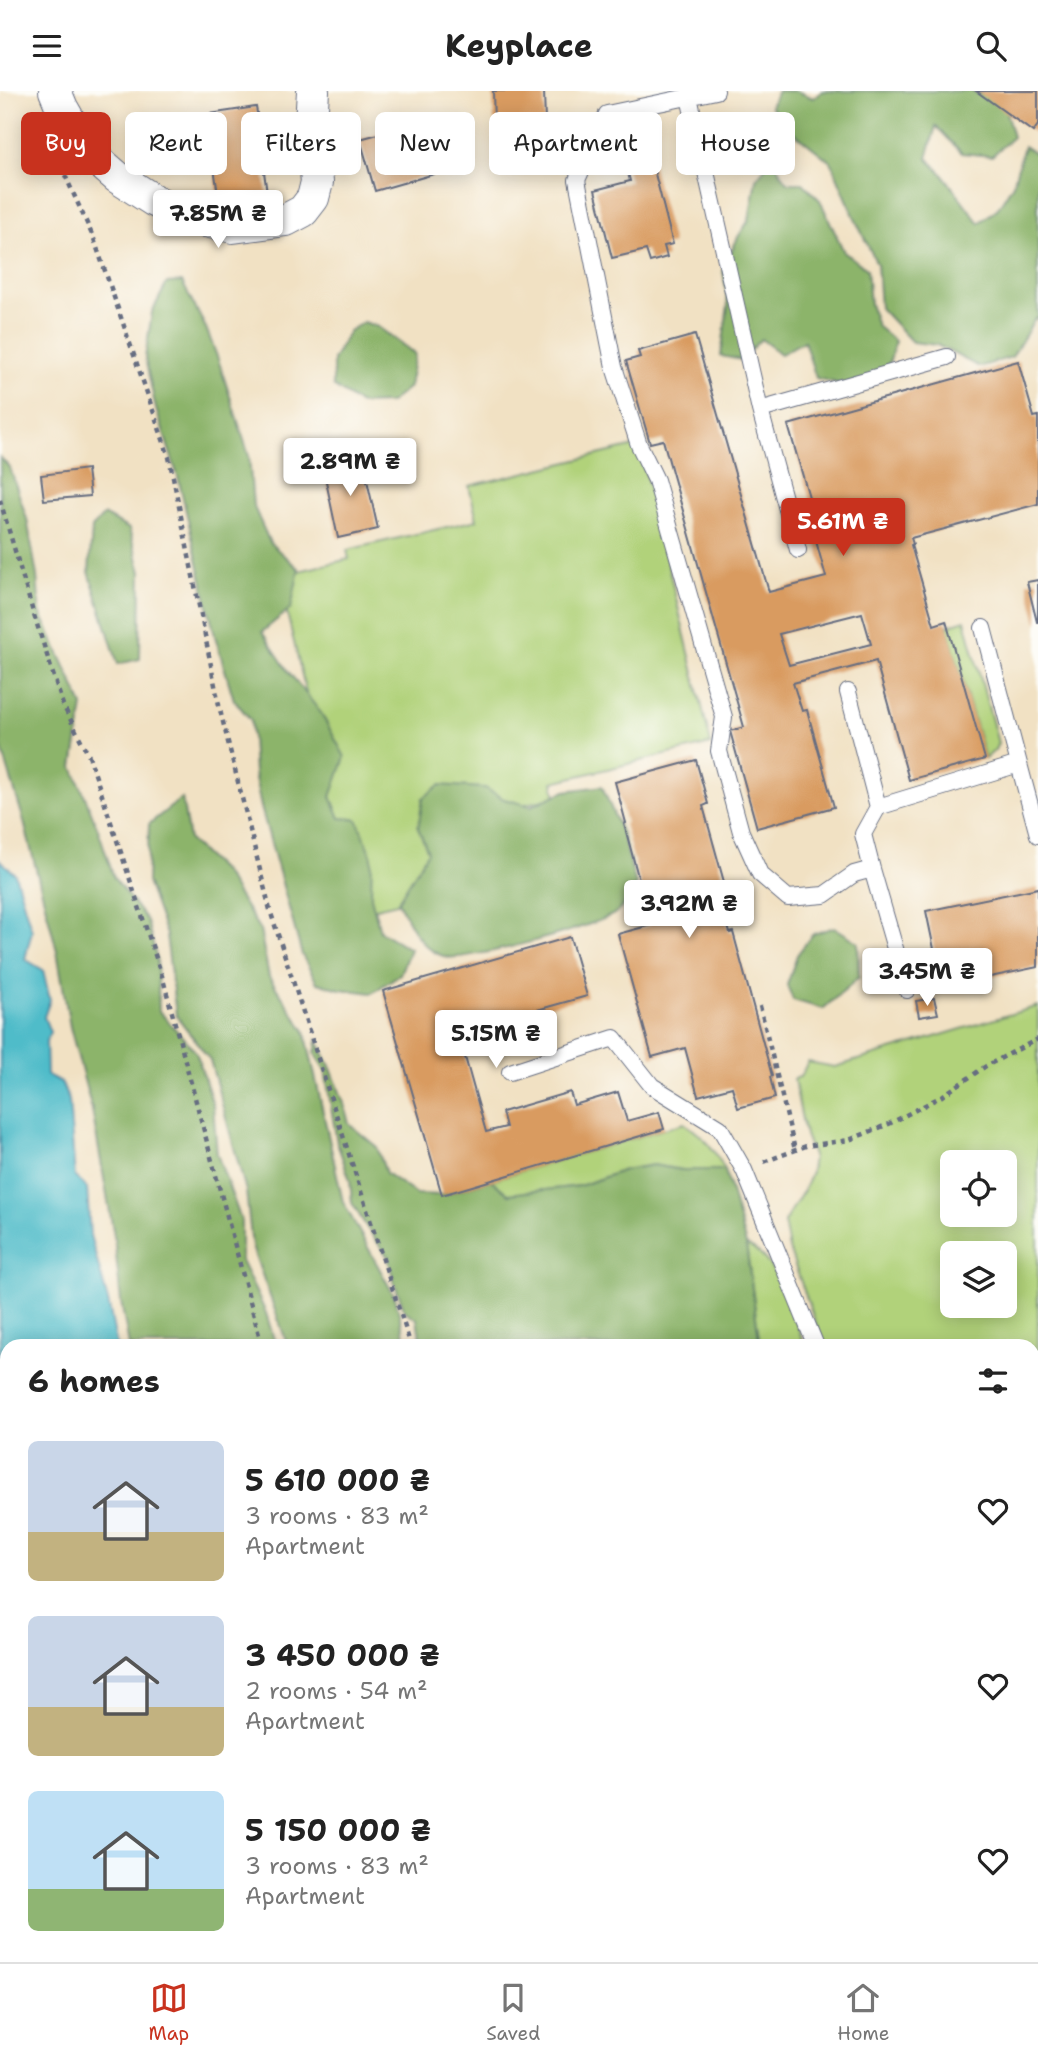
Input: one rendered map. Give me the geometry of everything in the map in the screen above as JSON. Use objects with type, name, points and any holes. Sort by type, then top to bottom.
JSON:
[{"type":"street","points":[[55,91],[86,150],[117,177],[153,200],[187,217],[233,227],[286,220],[303,211],[313,198],[317,182],[311,123],[313,91]]},
{"type":"lane","points":[[716,91],[607,114],[577,180],[614,367],[639,445],[656,480],[724,717],[719,751],[741,832],[760,874],[788,898],[824,895],[854,874],[872,869]]},
{"type":"lane","points":[[689,97],[760,410],[798,550]]},
{"type":"lane","points":[[760,410],[947,357]]},
{"type":"lane","points":[[983,628],[1038,835]]},
{"type":"lane","points":[[848,692],[878,807],[863,834],[907,990]]},
{"type":"lane","points":[[878,807],[1019,764]]},
{"type":"lane","points":[[510,1072],[614,1038],[652,1086],[720,1128],[744,1170],[813,1339]]},
{"type":"path","points":[[65,175],[94,239],[169,457],[220,710],[270,911],[409,1339]]},
{"type":"path","points":[[0,500],[63,705],[89,756],[163,979],[260,1339]]},
{"type":"path","points":[[760,1006],[796,1150]]},
{"type":"path","points":[[744,1170],[806,1146],[849,1140],[890,1124],[942,1096],[986,1066],[1038,1039]]},
{"type":"green space","points":[[778,91],[796,91],[813,98],[823,91],[970,91],[1003,101],[1013,137],[992,156],[962,153],[936,126],[927,158],[979,223],[998,208],[1013,184],[1024,146],[1038,155],[1038,318],[1012,357],[979,367],[937,345],[912,342],[880,308],[877,264],[831,162],[795,134],[795,112],[775,112],[770,106]]},
{"type":"green space","points":[[759,175],[783,175],[788,183],[803,183],[820,200],[844,252],[867,269],[870,304],[877,326],[895,341],[888,368],[852,387],[816,378],[804,341],[781,354],[761,339],[741,360],[721,356],[728,305],[723,270],[749,220],[756,179]]},
{"type":"green space","points":[[182,282],[206,328],[218,359],[249,456],[253,505],[270,543],[299,569],[291,608],[262,632],[321,713],[345,757],[331,797],[340,818],[357,819],[372,857],[371,897],[380,931],[410,949],[400,974],[372,993],[317,983],[302,955],[261,807],[254,773],[251,720],[234,700],[215,636],[178,477],[156,409],[145,358],[152,312],[167,283]]},
{"type":"green space","points":[[364,322],[378,327],[415,354],[409,387],[390,403],[360,404],[333,386],[333,360],[349,331]]},
{"type":"green space","points":[[639,445],[711,744],[553,782],[556,797],[424,828],[439,893],[359,912],[278,576],[349,559],[347,550],[477,520],[469,486]]},
{"type":"green space","points":[[0,457],[10,468],[27,519],[40,612],[83,706],[73,767],[114,878],[147,921],[157,960],[159,1011],[196,1052],[213,1105],[217,1154],[241,1220],[241,1261],[266,1313],[274,1339],[128,1339],[114,1236],[92,1110],[70,1027],[57,951],[23,818],[1,746]]},
{"type":"green space","points":[[104,515],[129,529],[141,572],[140,659],[118,664],[89,572],[92,528]]},
{"type":"green space","points":[[965,620],[998,743],[985,759],[947,626]]},
{"type":"green space","points":[[440,785],[485,788],[504,799],[531,806],[565,791],[602,786],[622,834],[636,884],[626,902],[618,911],[588,925],[479,954],[446,957],[429,948],[416,935],[398,901],[428,852],[418,828],[423,798]]},
{"type":"green space","points":[[182,798],[189,840],[224,873],[260,930],[269,977],[305,1031],[343,1202],[395,1297],[405,1339],[285,1339],[252,1247],[246,1191],[210,1060],[176,1015],[166,935],[147,882],[149,824]]},
{"type":"green space","points":[[834,927],[858,942],[859,977],[823,1009],[793,1000],[787,985],[797,955],[813,934]]},
{"type":"green space","points":[[1038,1006],[1038,1339],[821,1339],[789,1249],[784,1222],[804,1190],[811,1172],[813,1156],[805,1135],[794,1079],[800,1077],[808,1062],[835,1067]]},
{"type":"green space","points":[[317,1041],[330,1066],[349,1124],[377,1147],[386,1173],[416,1194],[442,1195],[491,1180],[508,1194],[580,1186],[624,1170],[653,1165],[682,1170],[725,1170],[746,1245],[759,1339],[420,1339],[417,1319],[405,1311],[388,1257],[352,1203],[350,1180],[337,1143],[325,1070],[315,1054]]},
{"type":"green space","points":[[684,1123],[708,1143],[725,1170],[682,1170],[653,1165],[624,1170],[580,1186],[508,1194],[491,1180]]},
{"type":"green space","points":[[746,1245],[768,1263],[776,1275],[802,1339],[759,1339]]},
{"type":"water","points":[[0,860],[15,874],[32,931],[25,959],[43,970],[50,1000],[44,1017],[50,1032],[46,1041],[47,1075],[61,1082],[69,1100],[75,1177],[87,1188],[90,1235],[116,1339],[0,1339]]},
{"type":"building","points":[[493,91],[544,91],[545,112],[494,112]]},
{"type":"building","points":[[976,91],[1038,91],[1038,125],[1033,132]]},
{"type":"building","points":[[256,107],[257,112],[241,112],[241,175],[264,175],[267,193],[219,201],[215,175],[227,175],[227,112],[222,112]]},
{"type":"building","points":[[375,135],[375,175],[431,175],[375,191],[361,139]]},
{"type":"building","points":[[628,175],[655,175],[673,244],[664,246],[667,257],[650,262],[646,250],[612,258],[595,190],[630,181]]},
{"type":"building","points":[[695,335],[769,592],[826,577],[806,505],[811,504],[788,425],[1018,361],[1034,417],[1038,416],[1038,504],[911,538],[934,625],[946,621],[985,759],[909,780],[876,661],[793,683],[802,711],[807,710],[834,807],[757,828],[730,731],[744,727],[663,440],[650,443],[626,361],[640,357],[638,351]],"holes":[[[862,613],[871,644],[789,665],[779,634]]]},
{"type":"building","points":[[362,458],[378,529],[338,538],[323,467]]},
{"type":"building","points":[[87,469],[90,496],[44,500],[41,475]]},
{"type":"building","points":[[1038,580],[1038,622],[1037,622],[1027,582]]},
{"type":"building","points":[[696,760],[708,804],[703,806],[732,911],[724,913],[730,933],[733,932],[772,1076],[770,1077],[775,1098],[738,1108],[732,1087],[698,1096],[685,1048],[652,1057],[618,934],[651,925],[615,782]]},
{"type":"building","points":[[1038,888],[1038,967],[942,987],[926,911]]},
{"type":"building","points":[[570,937],[587,996],[458,1032],[486,1132],[506,1127],[502,1112],[570,1092],[574,1105],[618,1092],[627,1121],[659,1112],[664,1129],[442,1195],[383,991]]},
{"type":"building","points":[[934,998],[938,1014],[919,1017],[916,1001]]}]
